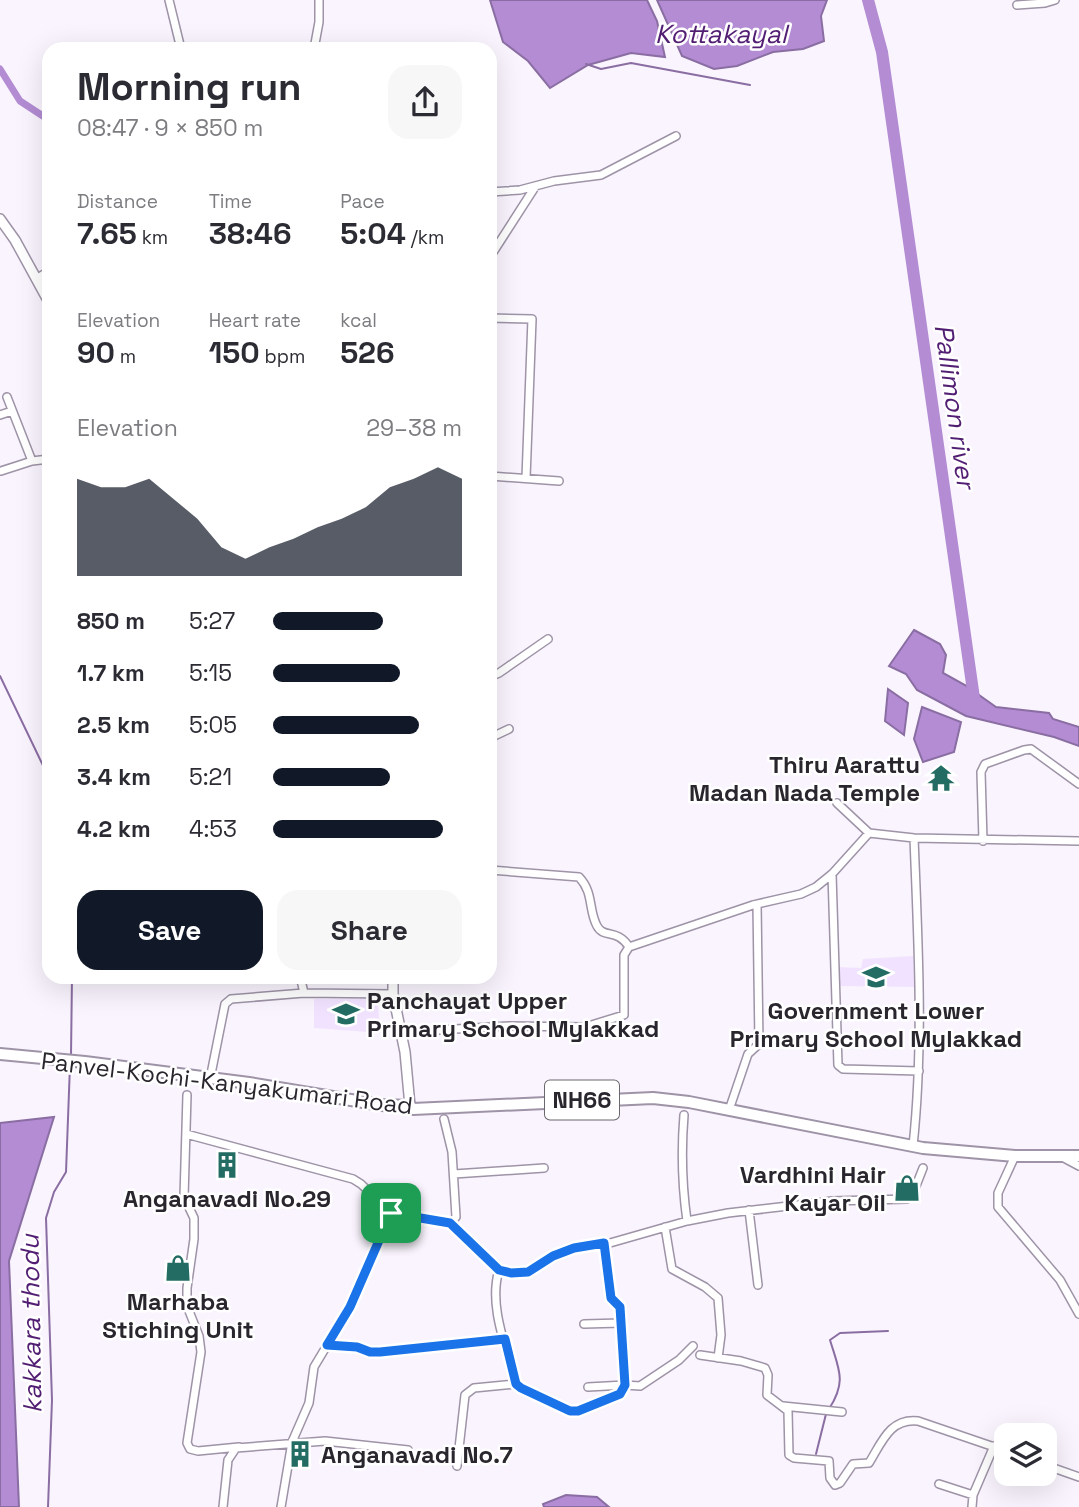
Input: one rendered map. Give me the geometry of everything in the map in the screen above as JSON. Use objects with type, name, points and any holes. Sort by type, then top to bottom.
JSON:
[{"type":"highway","name":"Panvel-Kochi-Kanyakumari Road","points":[[0,1054],[249,1083],[382,1105],[411,1106],[412,1109],[653,1098],[913,1146],[1015,1156],[1079,1156]]},
{"type":"main road","points":[[0,219],[42,289]]},
{"type":"main road","points":[[393,984],[411,1106]]},
{"type":"street","points":[[169,0],[179,42]]},
{"type":"street","points":[[315,42],[319,0]]},
{"type":"street","points":[[1017,5],[1045,4],[1055,0]]},
{"type":"street","points":[[497,192],[601,175],[676,136]]},
{"type":"street","points":[[497,246],[536,186]]},
{"type":"street","points":[[37,279],[42,276]]},
{"type":"street","points":[[497,318],[532,319],[526,478]]},
{"type":"street","points":[[7,397],[32,461]]},
{"type":"street","points":[[0,415],[12,411]]},
{"type":"street","points":[[1,471],[42,460]]},
{"type":"street","points":[[497,476],[559,481]]},
{"type":"street","points":[[497,674],[548,639]]},
{"type":"street","points":[[497,735],[509,729]]},
{"type":"street","points":[[983,841],[981,771],[985,764],[1031,749],[1079,784]]},
{"type":"street","points":[[837,803],[869,833],[983,841],[1079,841]]},
{"type":"street","points":[[402,1032],[509,1026],[586,1027],[624,1015],[624,955],[629,947],[816,887],[832,874],[869,833]]},
{"type":"street","points":[[913,1146],[919,1071],[920,990],[914,838]]},
{"type":"street","points":[[497,871],[579,877],[591,897],[597,927],[605,934],[617,934],[629,947]]},
{"type":"street","points":[[832,874],[838,1065],[843,1069],[919,1071]]},
{"type":"street","points":[[729,1110],[748,1054],[759,1044],[757,904]]},
{"type":"street","points":[[302,984],[304,993]]},
{"type":"street","points":[[210,1079],[226,1002],[233,999],[304,993],[393,994]]},
{"type":"street","points":[[187,1094],[184,1197],[194,1218],[187,1306],[199,1336],[201,1352],[187,1443],[190,1449],[198,1451],[325,1441],[408,1450]]},
{"type":"street","points":[[684,1115],[681,1147],[687,1221]]},
{"type":"street","points":[[444,1119],[452,1152],[457,1214],[450,1223]]},
{"type":"street","points":[[186,1134],[353,1179],[391,1213],[450,1223],[499,1270],[516,1274],[525,1273],[553,1256],[574,1248],[604,1243],[687,1221],[749,1210],[832,1201],[907,1199],[912,1196],[923,1168]]},
{"type":"street","points":[[1015,1156],[998,1193],[998,1207],[1060,1280],[1079,1314]]},
{"type":"street","points":[[1062,1157],[1079,1166]]},
{"type":"street","points":[[454,1174],[544,1168]]},
{"type":"street","points":[[749,1210],[758,1285]]},
{"type":"street","points":[[281,1507],[292,1442],[309,1403],[314,1367],[350,1307],[391,1213]]},
{"type":"street","points":[[665,1227],[672,1269],[705,1287],[718,1298],[721,1335],[718,1357]]},
{"type":"street","points":[[499,1270],[496,1280],[497,1304],[516,1384],[572,1412],[620,1394],[625,1385],[620,1307],[611,1298],[604,1243]]},
{"type":"street","points":[[584,1324],[621,1323]]},
{"type":"street","points":[[327,1345],[380,1352],[505,1339]]},
{"type":"street","points":[[588,1387],[640,1387],[679,1360],[693,1346]]},
{"type":"street","points":[[700,1355],[765,1368],[767,1395],[789,1413],[789,1455],[794,1458],[827,1460],[831,1466],[830,1478],[837,1485],[851,1465],[869,1463],[893,1426],[905,1420],[918,1421],[994,1446],[973,1494],[972,1507]]},
{"type":"street","points":[[457,1466],[465,1395],[474,1388],[516,1384]]},
{"type":"street","points":[[783,1406],[842,1412]]},
{"type":"street","points":[[223,1507],[228,1460],[233,1450],[239,1447]]},
{"type":"street","points":[[1057,1469],[1079,1477]]},
{"type":"street","points":[[939,1484],[973,1494]]},
{"type":"shaded area","name":"Government Lower Primary School Mylakkad","points":[[913,956],[914,987],[838,986],[838,967],[861,968],[863,959]]},
{"type":"shaded area","name":"Panchayat Upper Primary School Mylakkad","points":[[314,999],[377,999],[381,1033],[314,1028]]},
{"type":"water","name":"Kottakayal","points":[[490,0],[647,0],[657,21],[665,57],[631,53],[588,65],[550,88],[528,61],[503,42]]},
{"type":"water","name":"Kottakayal","points":[[657,0],[827,0],[821,16],[824,41],[803,49],[773,52],[737,66],[714,69],[682,56]]},
{"type":"water","points":[[914,630],[940,644],[946,655],[943,673],[996,707],[1049,713],[1053,719],[1079,727],[1079,746],[1054,737],[966,716],[917,690],[906,674],[889,666]]},
{"type":"water","points":[[888,689],[908,703],[904,735],[885,721]]},
{"type":"water","points":[[922,707],[961,722],[954,752],[923,762],[914,739]]},
{"type":"water","points":[[54,1117],[9,1261],[19,1507],[0,1507],[0,1123]]},
{"type":"water","points":[[566,1495],[597,1497],[609,1507],[544,1507],[543,1504]]},
{"type":"waterway","name":"Pallimon river","points":[[868,0],[882,52],[975,705]]},
{"type":"waterway","points":[[586,64],[601,69],[631,63],[750,85]]},
{"type":"waterway","points":[[0,69],[20,101],[42,115]]},
{"type":"waterway","name":"kakkara thodu","points":[[0,676],[42,763]]},
{"type":"waterway","name":"kakkara thodu","points":[[71,1056],[72,984]]},
{"type":"waterway","name":"kakkara thodu","points":[[48,1507],[52,1400],[46,1218],[54,1192],[66,1172],[70,1065]]},
{"type":"waterway","points":[[829,1409],[840,1383],[830,1340],[840,1333],[888,1331]]},
{"type":"waterway","points":[[816,1454],[826,1414]]},
{"type":"place","name":"Thiru Aarattu Madan Nada Temple","points":[[941,778]]},
{"type":"place","name":"Government Lower Primary School Mylakkad","points":[[876,977]]},
{"type":"place","name":"Panchayat Upper Primary School Mylakkad","points":[[346,1014]]},
{"type":"place","name":"Anganavadi No.29","points":[[227,1165]]},
{"type":"place","name":"Vardhini Hair Kayar Oil","points":[[907,1188]]},
{"type":"place","name":"Marhaba Stiching Unit","points":[[178,1268]]},
{"type":"place","name":"Anganavadi No.7","points":[[300,1454]]},
{"type":"route","points":[[391,1213],[450,1223],[499,1270],[511,1273],[528,1272],[553,1256],[574,1248],[604,1243],[611,1298],[620,1307],[625,1385],[623,1391],[572,1412],[516,1384],[505,1339],[380,1352],[327,1345],[350,1307],[391,1213]]}]
